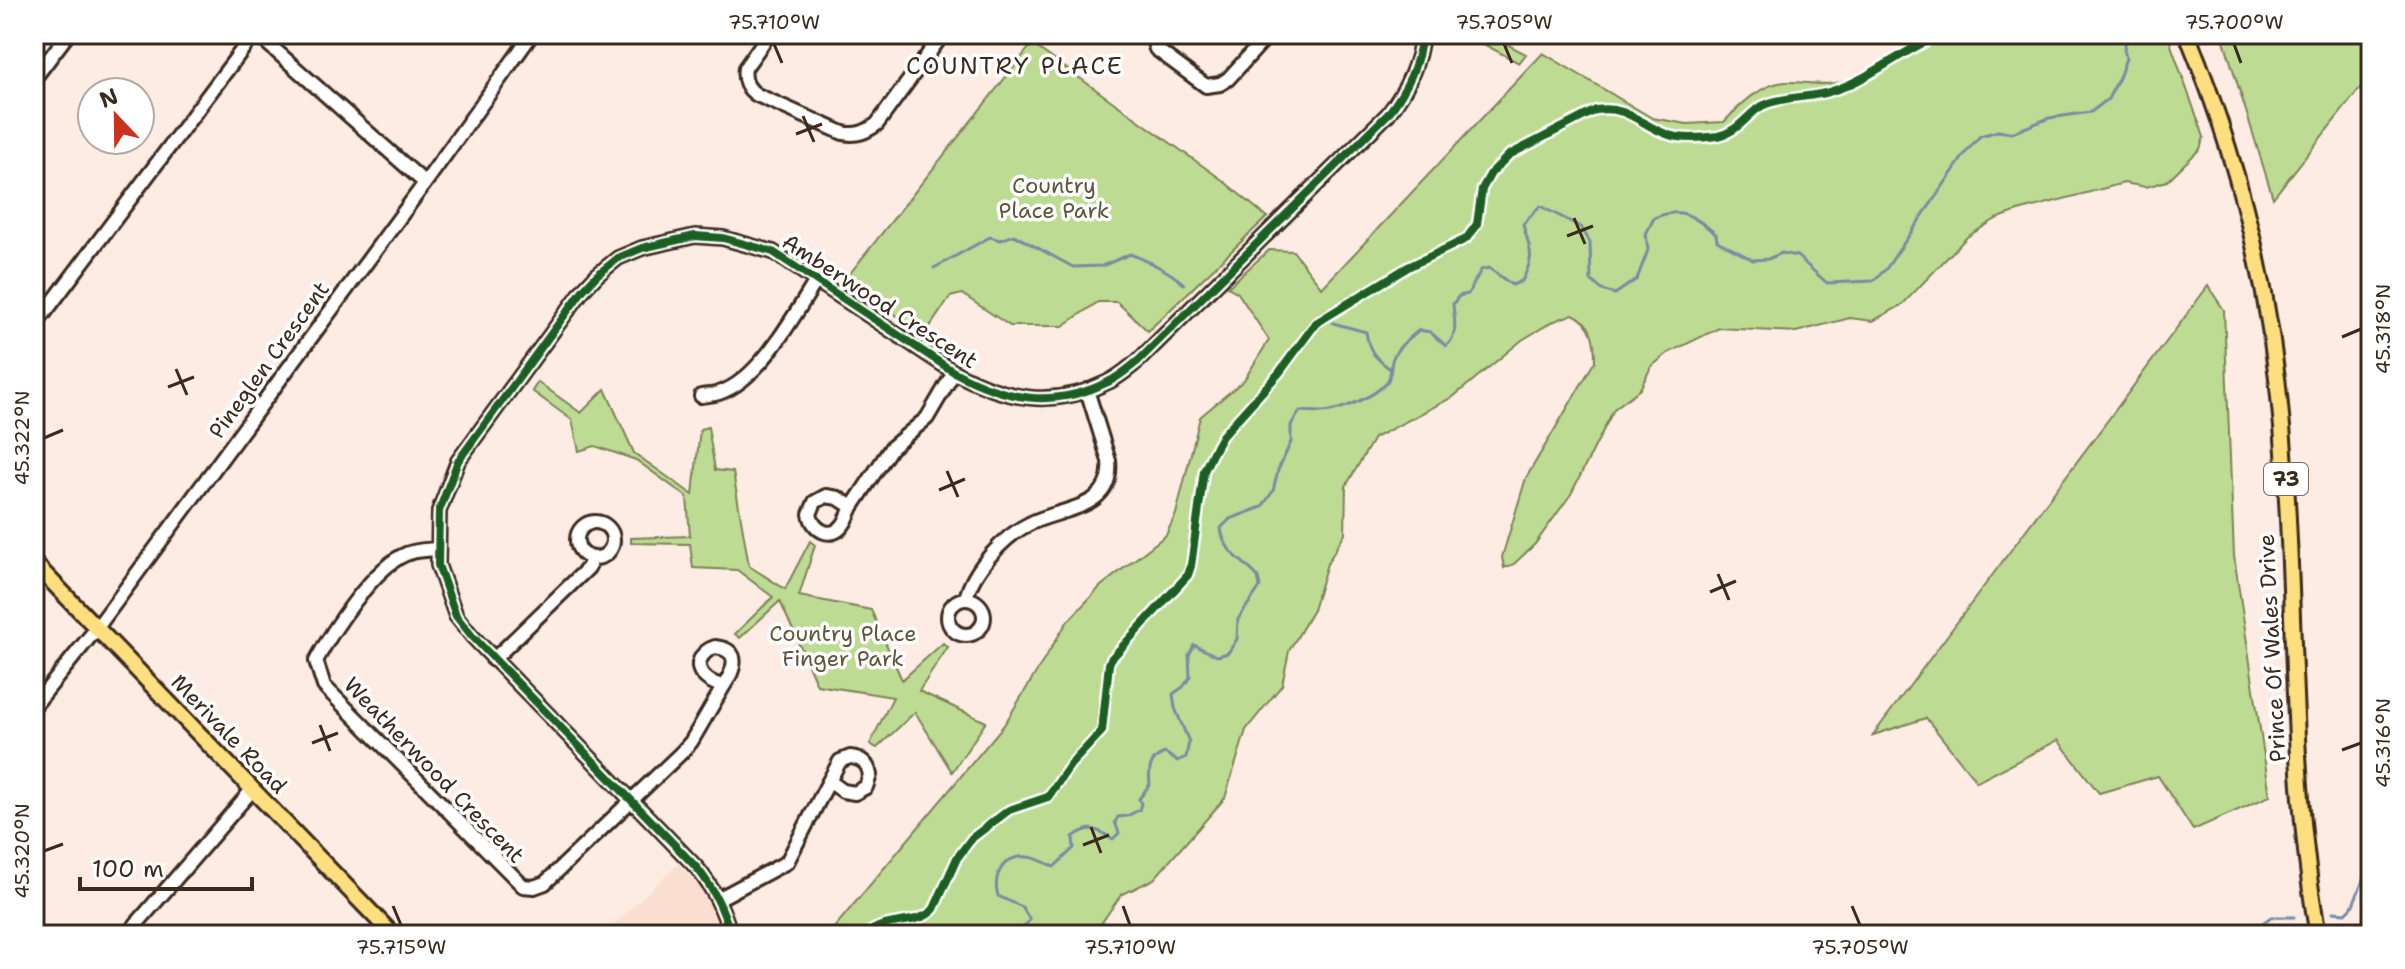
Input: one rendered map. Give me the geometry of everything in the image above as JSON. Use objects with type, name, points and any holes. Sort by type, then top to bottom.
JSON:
[{"type":"main road","name":"Prince Of Wales Drive","points":[[2187,34],[2228,148],[2255,252],[2278,385],[2285,466],[2301,812],[2318,935]]},
{"type":"main road","name":"Merivale Road","points":[[34,563],[393,935]]},
{"type":"street","points":[[34,79],[68,34]]},
{"type":"street","points":[[34,327],[255,34],[425,183]]},
{"type":"street","name":"Pineglen Crescent","points":[[34,706],[96,629],[532,34]]},
{"type":"street","points":[[769,34],[745,68],[748,89],[783,107],[853,135],[877,124],[943,34]]},
{"type":"street","points":[[1151,34],[1156,49],[1206,86],[1228,79],[1269,34]]},
{"type":"street","name":"Amberwood Crescent","points":[[731,935],[710,883],[493,660],[456,616],[438,565],[439,511],[458,461],[583,290],[618,258],[667,241],[695,236],[723,238],[773,252],[980,386],[1031,399],[1057,398],[1087,390],[1110,381],[1138,361],[1388,114],[1404,93],[1422,34]]},
{"type":"street","points":[[701,396],[729,388],[768,356],[816,281]]},
{"type":"street","points":[[852,507],[891,448],[927,418],[954,372]]},
{"type":"street","points":[[966,599],[969,587],[994,551],[1007,539],[1029,524],[1089,503],[1101,495],[1110,472],[1109,461],[1087,390]]},
{"type":"street","name":"Weatherwood Crescent","points":[[437,549],[406,554],[378,572],[316,661],[324,686],[523,886],[534,887],[545,883],[632,800]]},
{"type":"street","points":[[493,660],[588,568],[593,558]]},
{"type":"street","points":[[632,800],[691,742],[723,687]]},
{"type":"street","points":[[718,899],[787,862],[829,781]]},
{"type":"street","points":[[127,935],[252,790]]},
{"type":"shaded area","points":[[678,864],[704,891],[724,935],[603,935]]},
{"type":"green space","points":[[1465,34],[1487,34],[1526,54],[1519,63]]},
{"type":"green space","points":[[1934,34],[2167,34],[2204,137],[2200,149],[2167,181],[2146,187],[2124,183],[1996,219],[1967,237],[1902,305],[1873,321],[1850,318],[1796,332],[1719,328],[1668,353],[1651,367],[1640,389],[1614,409],[1571,494],[1535,544],[1514,564],[1504,568],[1502,557],[1526,478],[1595,361],[1593,340],[1585,322],[1573,314],[1552,322],[1522,340],[1453,397],[1374,438],[1346,486],[1345,533],[1327,564],[1313,610],[1289,651],[1282,685],[1246,730],[1225,798],[1154,879],[1121,895],[1093,935],[828,935],[1004,725],[1067,622],[1101,586],[1166,535],[1176,514],[1200,417],[1244,380],[1269,340],[1238,293],[1228,287],[1269,250],[1293,251],[1322,288],[1543,53],[1652,118],[1687,124],[1724,122],[1752,96],[1776,83],[1827,84],[1866,74]]},
{"type":"green space","points":[[2222,34],[2371,34],[2371,90],[2365,82],[2273,198]]},
{"type":"green space","name":"Country Place Park","points":[[1032,44],[1221,179],[1267,217],[1148,331],[1117,302],[1098,302],[1063,326],[1010,326],[962,294],[950,297],[925,334],[844,281]]},
{"type":"green space","points":[[2208,286],[2224,310],[2234,556],[2270,796],[2193,830],[2158,776],[2099,793],[2058,740],[1977,782],[1926,718],[1873,735]]},
{"type":"green space","name":"Country Place Finger Park","points":[[538,382],[581,413],[605,389],[634,453],[693,495],[700,429],[708,427],[715,470],[733,472],[749,566],[785,589],[810,541],[815,545],[799,596],[871,610],[902,680],[943,643],[948,647],[919,691],[986,722],[952,772],[915,712],[877,748],[870,744],[893,697],[817,685],[780,601],[740,638],[735,634],[773,597],[737,570],[693,568],[690,544],[631,543],[631,538],[690,536],[687,497],[636,460],[595,446],[579,451],[572,420],[532,391]]},
{"type":"waterway","points":[[1016,935],[1030,920],[1022,907],[998,896],[997,881],[1006,862],[1028,857],[1054,867],[1074,848],[1073,837],[1079,833],[1089,829],[1113,839],[1119,833],[1115,822],[1118,817],[1139,810],[1139,799],[1150,784],[1153,761],[1165,753],[1177,761],[1186,757],[1189,742],[1175,708],[1173,694],[1190,677],[1189,655],[1194,645],[1217,656],[1228,653],[1237,639],[1238,619],[1260,587],[1258,577],[1226,544],[1221,528],[1230,519],[1262,507],[1273,491],[1278,470],[1291,442],[1291,425],[1300,411],[1336,410],[1374,393],[1389,379],[1397,350],[1419,330],[1430,332],[1446,346],[1454,332],[1453,304],[1459,296],[1468,294],[1481,270],[1489,268],[1512,285],[1522,281],[1530,258],[1523,224],[1540,206],[1581,227],[1590,242],[1591,280],[1602,290],[1615,294],[1637,279],[1648,250],[1646,234],[1654,218],[1673,213],[1694,218],[1716,234],[1717,241],[1753,260],[1768,259],[1782,253],[1797,256],[1827,283],[1873,281],[1886,269],[1980,136],[1998,131],[2012,133],[2049,118],[2091,112],[2108,99],[2126,58],[2124,49],[2128,34]]},
{"type":"waterway","points":[[934,268],[990,237],[1000,240],[1014,235],[1073,267],[1102,266],[1130,254],[1184,284]]},
{"type":"waterway","points":[[1333,323],[1366,332],[1373,353],[1389,368]]},
{"type":"waterway","points":[[2333,912],[2346,913],[2352,907],[2371,868]]},
{"type":"waterway","points":[[2246,935],[2271,917],[2294,917]]},
{"type":"cycle path","points":[[731,935],[717,900],[697,868],[456,616],[438,565],[439,511],[458,461],[583,290],[618,258],[642,248],[695,236],[723,238],[773,252],[973,382],[1030,398],[1068,396],[1088,390],[1112,380],[1138,361],[1388,114],[1411,77],[1422,34]]},
{"type":"cycle path","points":[[866,935],[883,925],[927,915],[934,909],[957,858],[972,838],[1009,810],[1048,797],[1071,764],[1102,731],[1111,659],[1188,575],[1204,471],[1222,436],[1279,373],[1316,323],[1408,267],[1466,239],[1477,224],[1482,189],[1491,173],[1509,155],[1596,110],[1626,113],[1675,137],[1718,136],[1733,130],[1762,106],[1827,93],[1944,34]]},
{"type":"district","name":"COUNTRY PLACE","points":[[1015,66]]}]
